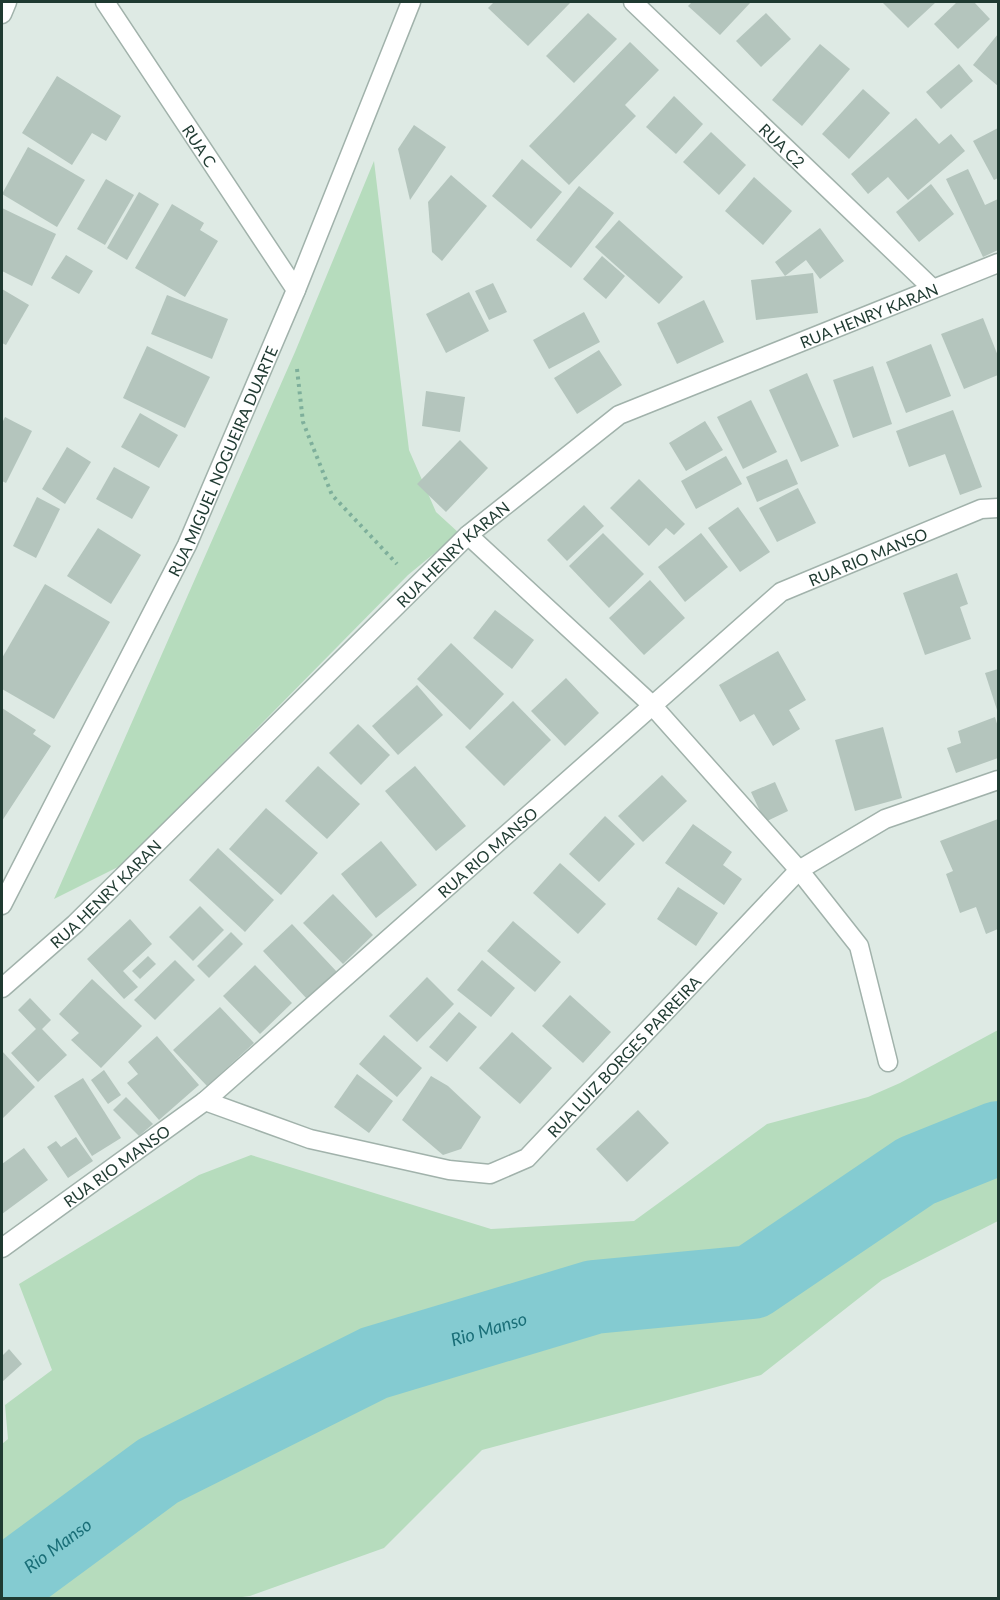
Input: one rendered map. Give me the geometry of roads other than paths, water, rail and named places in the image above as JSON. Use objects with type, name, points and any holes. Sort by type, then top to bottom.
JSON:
[{"type":"street","points":[[2,14],[7,2]]},
{"type":"street","name":"RUA C","points":[[105,2],[296,290]]},
{"type":"street","name":"RUA MIGUEL NOGUEIRA DUARTE","points":[[2,905],[188,545],[296,290],[411,2]]},
{"type":"street","name":"RUA C2","points":[[633,2],[932,288]]},
{"type":"street","name":"RUA HENRY KARAN","points":[[2,988],[75,924],[468,535],[619,415],[999,263]]},
{"type":"street","name":"RUA RIO MANSO","points":[[2,1248],[205,1101],[651,704],[781,592],[981,509],[999,508]]},
{"type":"street","points":[[468,535],[651,704],[799,870],[859,946],[888,1062]]},
{"type":"street","name":"RUA LUIZ BORGES PARREIRA","points":[[205,1101],[310,1139],[448,1170],[490,1174],[527,1158],[799,870],[885,819],[999,780]]},
{"type":"waterway","name":"Rio Manso","points":[[2,1586],[158,1471],[374,1363],[594,1297],[752,1282],[916,1171],[998,1138]]}]
